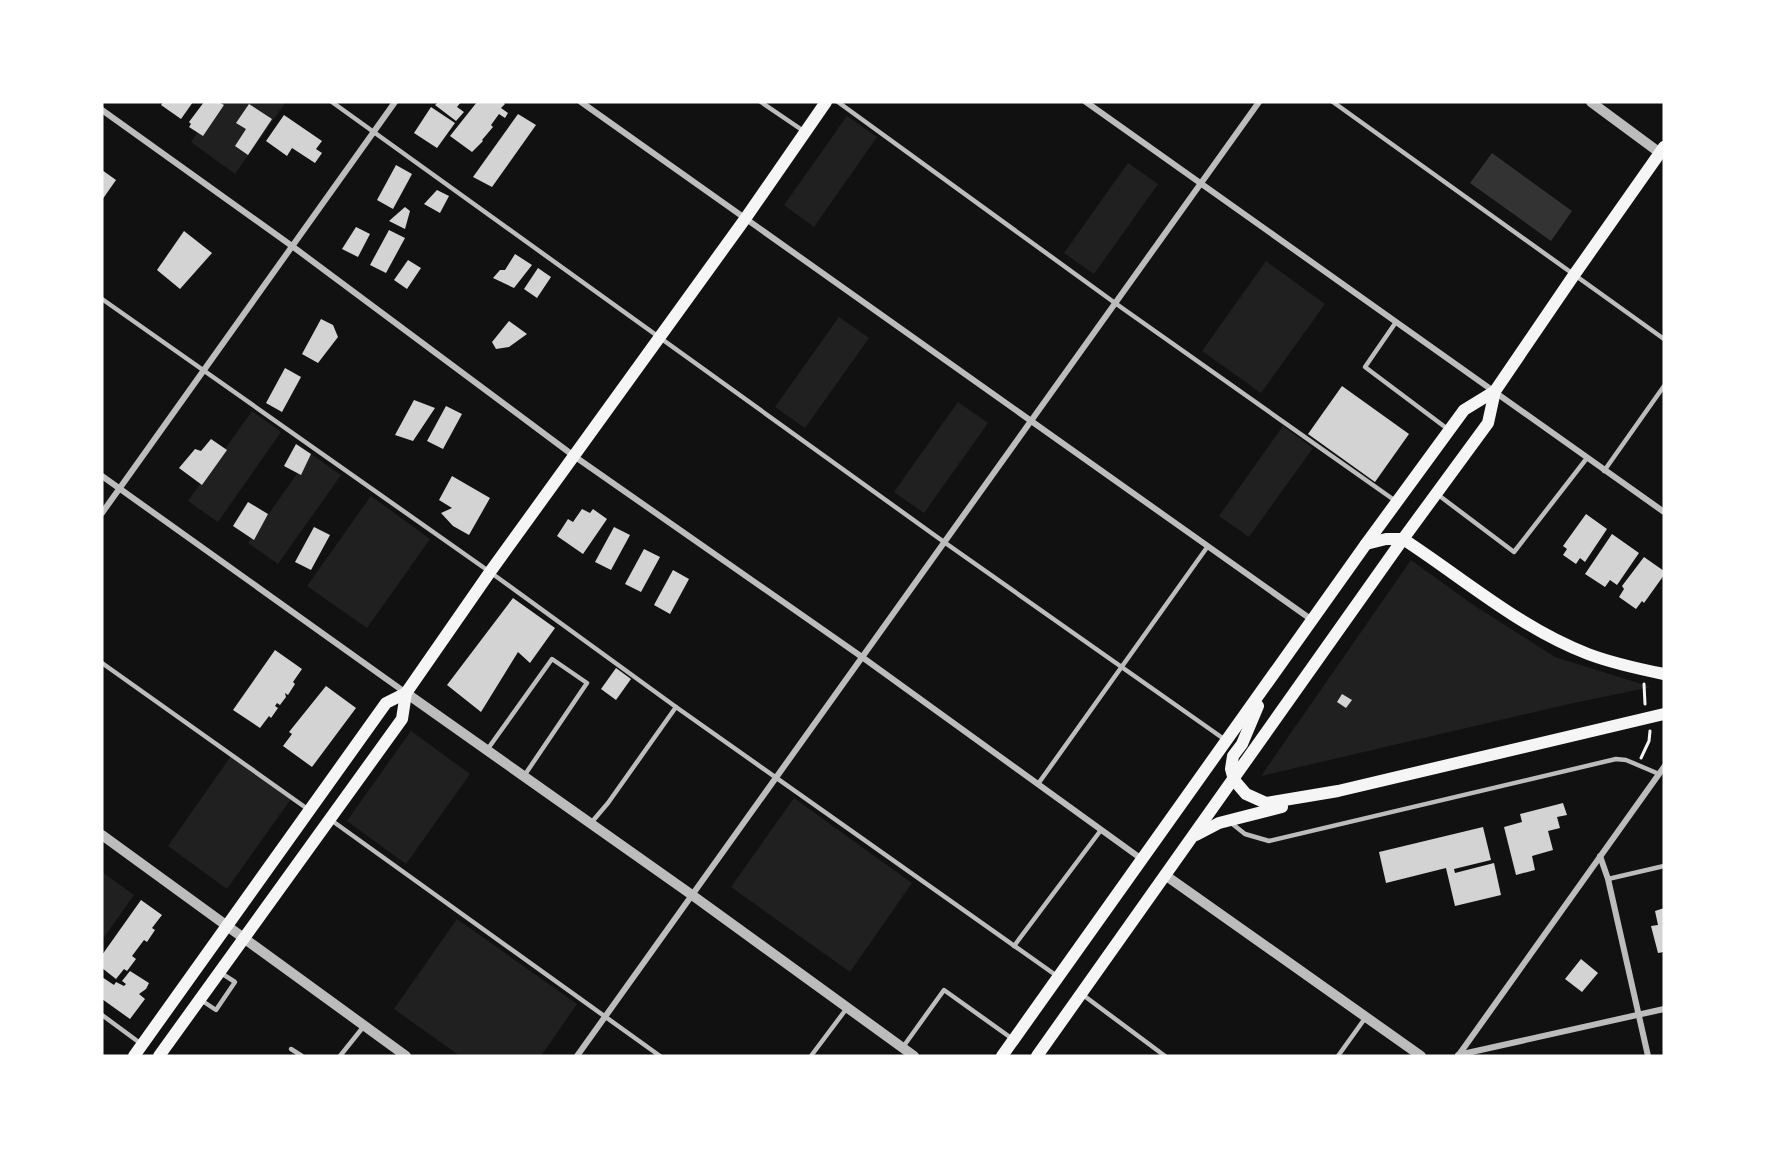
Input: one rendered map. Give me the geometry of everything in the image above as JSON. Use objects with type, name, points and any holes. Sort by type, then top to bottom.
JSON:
[{"type":"main road","points":[[159,1056],[402,719],[406,693],[490,572],[745,219],[826,102]]},
{"type":"main road","points":[[1042,1054],[1080,994],[1488,423],[1495,391],[1574,274],[1663,152]]},
{"type":"main road","points":[[1002,1056],[1464,410],[1495,391]]},
{"type":"main road","points":[[1366,544],[1386,539],[1403,539],[1515,616],[1553,637],[1588,654],[1664,674]]},
{"type":"main road","points":[[1268,683],[1242,744],[1233,756],[1231,769],[1234,780],[1246,794],[1266,803],[1338,791]]},
{"type":"main road","points":[[134,1056],[386,703],[406,693]]},
{"type":"main road","points":[[1191,838],[1228,820],[1338,791],[1664,714]]},
{"type":"street","points":[[102,513],[394,102]]},
{"type":"street","points":[[580,102],[1312,621]]},
{"type":"street","points":[[1086,102],[1664,512]]},
{"type":"street","points":[[578,1056],[1259,102]]},
{"type":"street","points":[[1591,102],[1663,152]]},
{"type":"street","points":[[102,110],[292,246],[574,456],[862,657],[1143,860]]},
{"type":"street","points":[[102,476],[692,895],[914,1056]]},
{"type":"street","points":[[1458,1056],[1664,767]]},
{"type":"street","points":[[102,835],[399,1054]]},
{"type":"street","points":[[1600,856],[1608,879],[1648,1056]]},
{"type":"street","points":[[1165,875],[1421,1056]]},
{"type":"street","points":[[1458,1056],[1664,1009]]},
{"type":"lane","points":[[332,102],[944,542],[1226,741]]},
{"type":"lane","points":[[761,102],[805,132]]},
{"type":"lane","points":[[838,102],[1115,303],[1397,502]]},
{"type":"lane","points":[[1333,102],[1664,339]]},
{"type":"lane","points":[[102,299],[490,572],[676,707],[1059,978]]},
{"type":"lane","points":[[1396,322],[1365,367],[1450,430]]},
{"type":"lane","points":[[1604,471],[1664,387]]},
{"type":"lane","points":[[1437,494],[1514,552],[1587,458]]},
{"type":"lane","points":[[1038,784],[1208,546]]},
{"type":"lane","points":[[487,750],[552,659],[587,683],[524,776]]},
{"type":"lane","points":[[102,663],[309,810]]},
{"type":"lane","points":[[591,823],[608,804],[676,707]]},
{"type":"lane","points":[[1228,820],[1245,834],[1269,841],[1616,759],[1626,760],[1659,774]]},
{"type":"lane","points":[[329,819],[660,1056]]},
{"type":"lane","points":[[1014,946],[1101,830]]},
{"type":"lane","points":[[1608,879],[1664,866]]},
{"type":"lane","points":[[200,999],[216,1010],[235,982],[219,972]]},
{"type":"lane","points":[[903,1048],[944,990],[1014,1040]]},
{"type":"lane","points":[[1080,994],[1165,1056]]},
{"type":"lane","points":[[811,1056],[847,1008]]},
{"type":"lane","points":[[102,1015],[142,1044]]},
{"type":"lane","points":[[1338,1056],[1365,1017]]},
{"type":"lane","points":[[340,1056],[364,1026]]},
{"type":"lane","points":[[291,1049],[302,1056]]},
{"type":"path","points":[[1644,679],[1646,710]]},
{"type":"path","points":[[1640,760],[1649,741],[1649,726]]},
{"type":"shaded area","points":[[219,102],[286,102],[235,174],[191,142]]},
{"type":"shaded area","points":[[847,116],[877,137],[814,227],[784,205]]},
{"type":"shaded area","points":[[1492,153],[1572,211],[1551,241],[1470,183]]},
{"type":"shaded area","points":[[1128,163],[1158,184],[1094,274],[1064,253]]},
{"type":"shaded area","points":[[1266,261],[1325,304],[1261,393],[1202,351]]},
{"type":"shaded area","points":[[839,317],[869,338],[805,428],[775,407]]},
{"type":"shaded area","points":[[958,402],[988,423],[924,513],[894,492]]},
{"type":"shaded area","points":[[252,411],[281,432],[218,522],[188,501]]},
{"type":"shaded area","points":[[1283,426],[1313,448],[1249,537],[1219,516]]},
{"type":"shaded area","points":[[311,454],[341,475],[278,564],[248,543]]},
{"type":"shaded area","points":[[371,496],[430,539],[367,628],[307,586]]},
{"type":"shaded area","points":[[1411,560],[1472,604],[1555,657],[1651,687],[1261,776]]},
{"type":"shaded area","points":[[411,731],[470,774],[406,864],[347,821]]},
{"type":"shaded area","points":[[231,756],[291,799],[227,889],[168,846]]},
{"type":"shaded area","points":[[794,798],[912,883],[850,972],[731,887]]},
{"type":"shaded area","points":[[102,872],[134,895],[102,940]]},
{"type":"shaded area","points":[[457,919],[577,1004],[541,1056],[460,1056],[394,1009]]},
{"type":"building","points":[[163,102],[193,102],[181,119],[161,105]]},
{"type":"building","points":[[204,102],[219,102],[224,105],[203,136],[189,127],[191,124],[189,122]]},
{"type":"building","points":[[438,102],[461,102],[457,107],[464,112],[456,121],[435,105]]},
{"type":"building","points":[[477,102],[503,102],[505,104],[501,108],[508,113],[505,118],[499,114],[491,125],[493,127],[472,152],[450,136]]},
{"type":"building","points":[[249,104],[272,119],[248,155],[235,146],[246,129],[236,123]]},
{"type":"building","points":[[431,107],[455,123],[437,148],[414,133]]},
{"type":"building","points":[[518,114],[536,125],[492,187],[473,177]]},
{"type":"building","points":[[284,115],[322,141],[316,149],[322,153],[315,163],[292,148],[287,156],[266,141]]},
{"type":"building","points":[[396,165],[412,174],[393,209],[377,200]]},
{"type":"building","points":[[102,170],[116,180],[102,200]]},
{"type":"building","points":[[437,190],[449,196],[440,213],[424,204]]},
{"type":"building","points":[[405,207],[410,211],[405,229],[389,221]]},
{"type":"building","points":[[356,227],[370,234],[358,257],[342,249]]},
{"type":"building","points":[[389,230],[405,238],[386,273],[370,265]]},
{"type":"building","points":[[184,231],[212,253],[180,289],[157,270]]},
{"type":"building","points":[[515,254],[532,265],[514,288],[493,278],[500,270],[505,270]]},
{"type":"building","points":[[408,260],[421,268],[407,289],[394,280]]},
{"type":"building","points":[[538,268],[551,277],[537,298],[524,289]]},
{"type":"building","points":[[321,319],[333,325],[338,337],[318,363],[302,354]]},
{"type":"building","points":[[509,321],[527,334],[509,347],[496,349],[492,342]]},
{"type":"building","points":[[285,368],[301,377],[282,412],[266,403]]},
{"type":"building","points":[[1342,386],[1409,434],[1375,482],[1308,434]]},
{"type":"building","points":[[414,400],[435,408],[413,441],[395,435]]},
{"type":"building","points":[[446,406],[462,414],[443,449],[427,441]]},
{"type":"building","points":[[211,439],[227,450],[202,485],[179,468],[195,449],[201,451]]},
{"type":"building","points":[[296,444],[311,454],[301,475],[284,466]]},
{"type":"building","points":[[452,476],[490,498],[469,535],[453,526],[441,513],[452,508],[439,500]]},
{"type":"building","points":[[248,502],[268,514],[254,540],[233,526]]},
{"type":"building","points":[[582,509],[590,513],[593,509],[607,519],[583,554],[557,536],[568,519],[573,522]]},
{"type":"building","points":[[1586,514],[1607,529],[1585,562],[1580,558],[1576,564],[1563,555],[1567,549],[1563,546]]},
{"type":"building","points":[[314,527],[330,535],[311,570],[295,562]]},
{"type":"building","points":[[614,527],[630,535],[611,570],[595,562]]},
{"type":"building","points":[[1612,534],[1639,553],[1617,585],[1610,580],[1605,587],[1585,574]]},
{"type":"building","points":[[644,549],[660,557],[641,592],[625,584]]},
{"type":"building","points":[[1644,557],[1664,571],[1664,575],[1644,603],[1642,601],[1636,609],[1619,597],[1624,589],[1622,586]]},
{"type":"building","points":[[673,570],[689,579],[670,614],[654,605]]},
{"type":"building","points":[[513,598],[555,628],[530,663],[518,652],[481,712],[447,685]]},
{"type":"building","points":[[275,650],[302,669],[288,695],[285,693],[286,697],[280,705],[277,703],[275,706],[278,708],[271,718],[269,716],[260,728],[233,710]]},
{"type":"building","points":[[616,668],[631,679],[616,700],[601,689]]},
{"type":"building","points":[[326,686],[356,708],[312,767],[283,746],[292,734],[289,732]]},
{"type":"building","points":[[1342,694],[1352,700],[1346,708],[1337,702]]},
{"type":"building","points":[[1563,803],[1567,815],[1557,817],[1560,828],[1548,831],[1553,850],[1532,856],[1535,870],[1516,875],[1504,827],[1522,822],[1520,814]]},
{"type":"building","points":[[1483,827],[1491,860],[1454,869],[1455,873],[1494,863],[1501,895],[1455,906],[1446,868],[1386,883],[1379,852]]},
{"type":"building","points":[[141,900],[162,915],[152,928],[155,930],[147,942],[144,940],[132,956],[136,959],[127,971],[124,969],[116,979],[102,968],[102,955]]},
{"type":"building","points":[[1664,908],[1664,952],[1658,953],[1651,926],[1658,925],[1655,911]]},
{"type":"building","points":[[1581,959],[1598,973],[1582,992],[1565,979]]},
{"type":"building","points":[[130,971],[149,983],[146,989],[139,994],[145,999],[130,1019],[102,999],[102,977],[114,985],[116,982],[124,986],[126,984],[122,981]]}]
